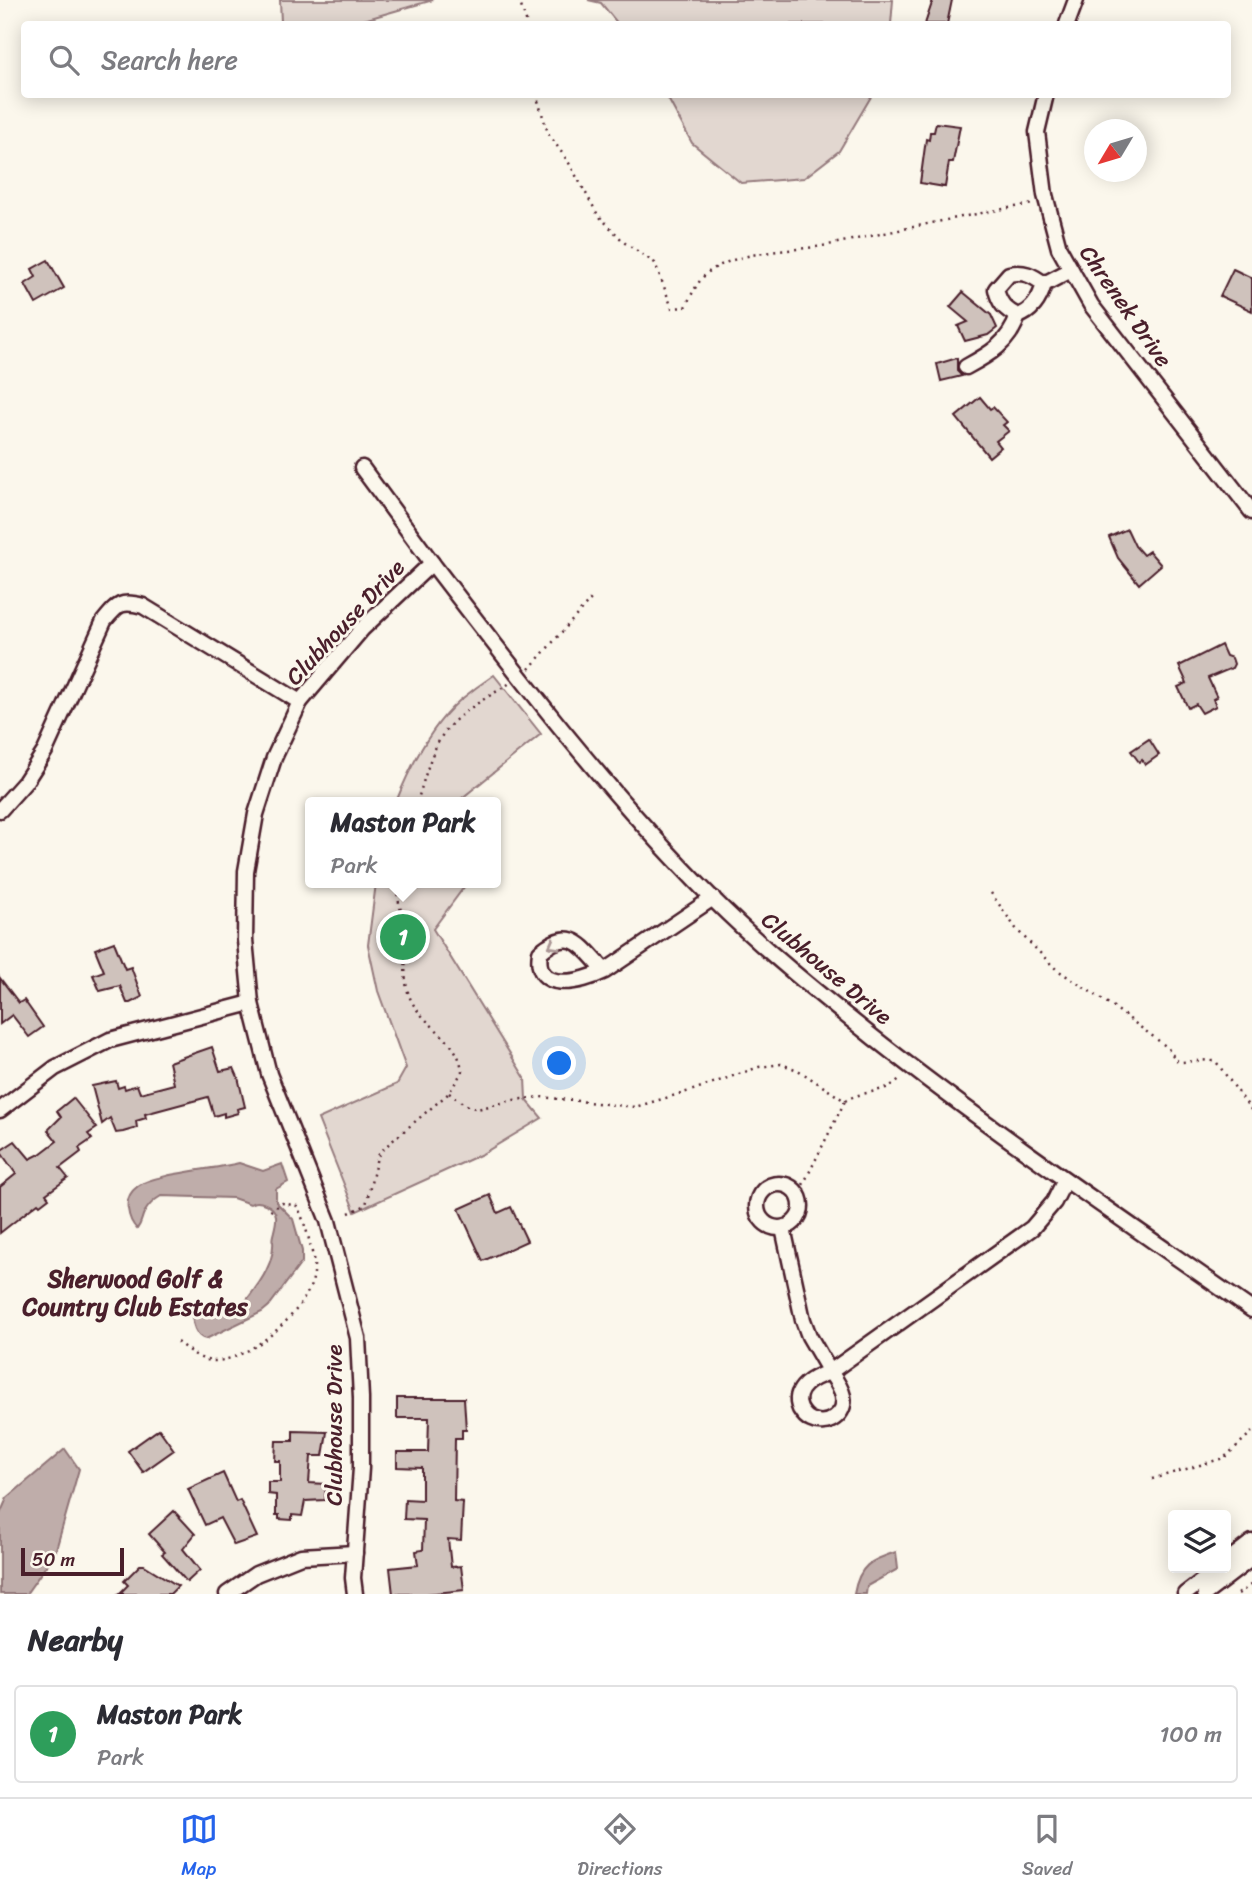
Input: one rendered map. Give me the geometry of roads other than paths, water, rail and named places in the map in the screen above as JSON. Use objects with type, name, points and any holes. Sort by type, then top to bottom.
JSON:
[{"type":"street","points":[[1068,21],[1076,0]]},
{"type":"street","name":"Chrenek Drive","points":[[1045,98],[1037,132],[1047,202],[1059,248],[1091,305],[1252,512]]},
{"type":"street","points":[[1044,284],[1032,275],[1018,272],[1009,274],[996,289],[998,299],[1006,310],[1018,316],[1027,313],[1041,295],[1044,284],[1071,270]]},
{"type":"street","points":[[966,367],[996,349],[1013,330],[1018,316]]},
{"type":"street","points":[[362,468],[432,563]]},
{"type":"street","name":"Clubhouse Drive","points":[[355,1594],[353,1578],[361,1468],[358,1338],[328,1221],[269,1074],[251,1003],[245,940],[246,871],[256,814],[274,758],[300,702],[362,629],[432,563],[519,677],[629,809],[713,898],[800,978],[910,1066],[1065,1180],[1252,1310]]},
{"type":"street","points":[[0,810],[25,782],[45,751],[104,621],[117,606],[130,602],[143,606],[300,702]]},
{"type":"street","points":[[605,971],[713,898]]},
{"type":"street","points":[[0,1110],[55,1068],[110,1040],[251,1003]]},
{"type":"street","points":[[783,1228],[803,1320],[830,1372],[1032,1228],[1054,1202],[1065,1180]]},
{"type":"street","points":[[772,1185],[787,1186],[798,1195],[801,1209],[799,1215],[795,1221],[783,1228],[768,1226],[762,1222],[757,1208],[757,1200],[766,1188],[772,1185]]},
{"type":"street","points":[[1231,1558],[1252,1542]]},
{"type":"street","points":[[227,1594],[256,1574],[301,1556],[355,1553]]},
{"type":"street","points":[[1205,1594],[1252,1558]]},
{"type":"street","points":[[1185,1594],[1212,1573]]},
{"type":"place","name":"Maston Park","points":[[403,937]]},
{"type":"district","name":"Sherwood Golf & Country Club Estates","points":[[135,1293]]}]
